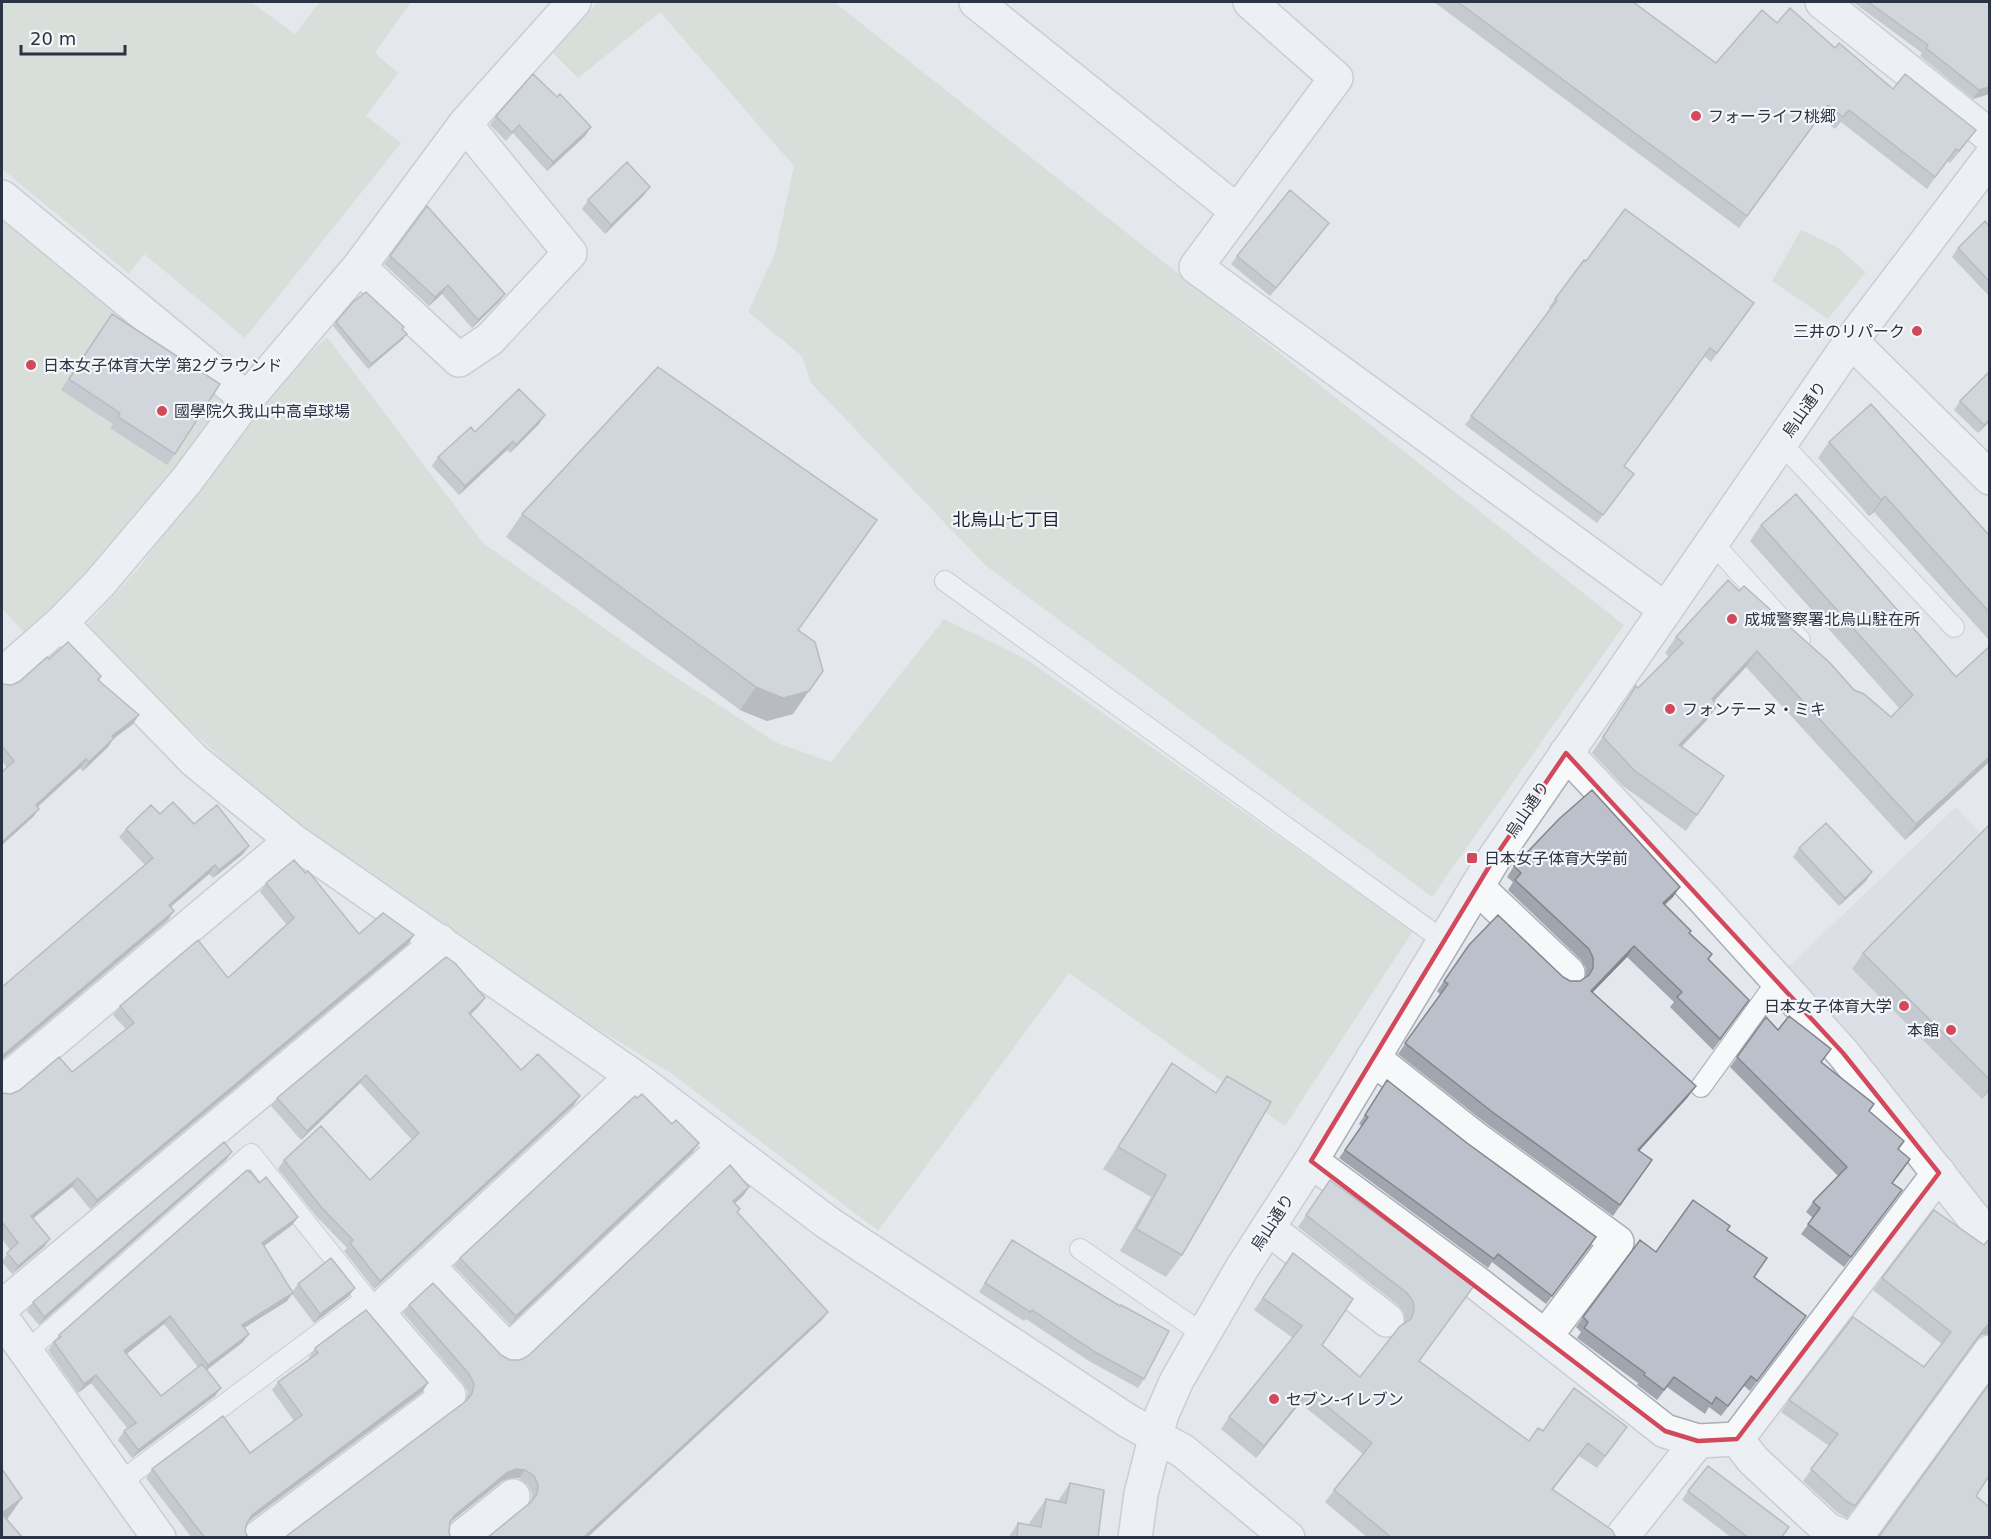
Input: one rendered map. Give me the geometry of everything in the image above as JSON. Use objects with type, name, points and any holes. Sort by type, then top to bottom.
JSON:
[{"type":"street","points":[[2,675],[61,623],[99,584],[180,489],[247,399],[359,267],[465,124],[574,2]]},
{"type":"street","points":[[976,2],[1236,211]]},
{"type":"street","points":[[1250,2],[1336,78],[1196,267],[1665,609]]},
{"type":"street","points":[[1822,2],[1989,136]]},
{"type":"street","points":[[359,267],[459,360],[490,339],[570,253],[465,124]]},
{"type":"street","name":"烏山通り","points":[[1135,1538],[1141,1494],[1161,1414],[1177,1380],[1477,886],[1566,753],[1851,341],[1989,158]]},
{"type":"street","points":[[2,197],[247,399]]},
{"type":"street","points":[[1851,341],[1989,478]]},
{"type":"street","points":[[61,623],[195,761],[292,840],[633,1076],[828,1223],[1128,1421],[1183,1451],[1288,1538]]},
{"type":"street","points":[[1566,753],[1843,1053],[1976,1221],[1989,1234]]},
{"type":"street","points":[[2,1083],[292,840]]},
{"type":"street","points":[[1477,886],[1568,973]]},
{"type":"street","points":[[2,1307],[440,941]]},
{"type":"street","points":[[1372,1058],[1472,1136],[1617,1242],[1545,1337]]},
{"type":"street","points":[[258,1538],[449,1395],[372,1306],[428,1266],[633,1076]]},
{"type":"street","points":[[428,1266],[509,1351],[725,1147]]},
{"type":"street","points":[[1311,1161],[1478,1284],[1665,1431],[1698,1441],[1737,1439],[1939,1173]]},
{"type":"street","points":[[1268,1228],[1387,1320]]},
{"type":"street","points":[[2,1318],[159,1538]]},
{"type":"street","points":[[1855,1538],[1989,1352]]},
{"type":"street","points":[[1737,1439],[1753,1460],[1827,1529],[1846,1538]]},
{"type":"street","points":[[1621,1538],[1698,1441]]},
{"type":"street","points":[[461,1538],[513,1496]]},
{"type":"lane","points":[[1780,442],[1954,627]]},
{"type":"lane","points":[[1712,542],[1813,654]]},
{"type":"lane","points":[[945,581],[1444,941]]},
{"type":"lane","points":[[1701,1087],[1778,980]]},
{"type":"lane","points":[[26,1352],[251,1154],[372,1306],[119,1483]]},
{"type":"lane","points":[[1080,1249],[1203,1334]]},
{"type":"highlighted area","points":[[1566,753],[1843,1053],[1939,1173],[1737,1439],[1698,1441],[1665,1431],[1311,1161],[1493,860]]},
{"type":"shaded area","name":"日本女子体育大学","points":[[1956,807],[1989,843],[1989,1222],[1786,969]]},
{"type":"green space","points":[[2,2],[251,2],[295,34],[320,2],[411,2],[375,53],[398,73],[366,116],[401,143],[245,338],[144,254],[129,274],[2,169]]},
{"type":"green space","points":[[598,2],[834,2],[1624,625],[1432,897],[985,565],[811,383],[802,356],[748,312],[775,253],[794,166],[660,12],[578,78],[552,52]]},
{"type":"green space","points":[[2,207],[230,394],[164,488],[32,642],[2,608]]},
{"type":"green space","points":[[1801,230],[1837,247],[1866,272],[1828,319],[1772,281]]},
{"type":"green space","points":[[327,337],[483,543],[654,663],[777,743],[831,762],[944,619],[1026,659],[1413,931],[1285,1126],[1069,973],[878,1231],[671,1073],[539,994],[277,810],[82,630],[143,563],[215,456],[259,403]]},
{"type":"building","points":[[1458,2],[1633,2],[1716,63],[1762,10],[1777,23],[1790,8],[1835,48],[1839,43],[1893,89],[1905,74],[1976,130],[1959,151],[1956,149],[1935,177],[1849,110],[1843,117],[1828,105],[1747,216]]},
{"type":"building","points":[[1868,2],[1989,2],[1989,87],[1979,90],[1926,48],[1928,45]]},
{"type":"building","points":[[533,74],[557,97],[560,94],[591,127],[553,162],[519,125],[512,133],[496,116]]},
{"type":"building","points":[[627,162],[650,187],[611,225],[588,200]]},
{"type":"building","points":[[1290,190],[1329,223],[1276,288],[1237,256]]},
{"type":"building","points":[[427,206],[505,294],[478,320],[448,285],[435,297],[390,256]]},
{"type":"building","points":[[1625,209],[1754,303],[1717,353],[1710,348],[1624,466],[1634,474],[1603,515],[1471,416],[1584,260],[1586,261]]},
{"type":"building","points":[[1985,221],[1989,226],[1989,281],[1958,248]]},
{"type":"building","points":[[366,292],[404,327],[402,329],[407,334],[371,364],[336,322],[353,302]]},
{"type":"building","points":[[112,314],[220,384],[175,454],[118,417],[120,413],[69,379]]},
{"type":"building","points":[[658,367],[877,520],[798,630],[815,642],[823,671],[809,691],[783,698],[756,687],[522,514]]},
{"type":"building","points":[[1989,372],[1989,420],[1984,425],[1960,401]]},
{"type":"building","points":[[519,389],[545,415],[516,445],[513,441],[465,486],[438,457],[471,427],[475,432]]},
{"type":"building","points":[[1871,404],[1989,535],[1989,612],[1885,496],[1881,500],[1829,442]]},
{"type":"building","points":[[1796,494],[1956,677],[1989,647],[1989,757],[1916,824],[1757,651],[1712,699],[1718,705],[1679,745],[1724,776],[1697,815],[1634,770],[1603,737],[1636,686],[1638,688],[1683,643],[1676,637],[1728,580],[1739,591],[1744,586],[1830,663],[1854,690],[1864,694],[1891,717],[1913,695],[1761,525]]},
{"type":"building","points":[[68,642],[101,676],[98,680],[139,715],[112,736],[114,738],[89,762],[86,759],[36,805],[39,809],[2,842],[2,772],[14,761],[2,746],[2,684],[12,685],[20,681]]},
{"type":"building","points":[[1592,790],[1680,887],[1663,903],[1691,931],[1689,933],[1712,954],[1708,959],[1749,1000],[1720,1039],[1677,997],[1682,992],[1634,946],[1591,991],[1696,1086],[1638,1150],[1652,1160],[1620,1205],[1491,1111],[1405,1043],[1448,984],[1444,981],[1469,945],[1498,915],[1563,977],[1570,981],[1580,981],[1589,975],[1593,968],[1593,958],[1589,949],[1515,880],[1521,873],[1514,866],[1559,819]]},
{"type":"building","points":[[173,802],[194,824],[217,805],[249,846],[219,870],[215,865],[169,905],[174,911],[2,1056],[2,987],[153,858],[126,829],[151,805],[160,814]]},
{"type":"building","points":[[1826,823],[1872,872],[1845,898],[1799,848]]},
{"type":"building","name":"本館","points":[[1989,825],[1989,1079],[1863,953]]},
{"type":"building","points":[[294,860],[305,873],[308,871],[359,934],[383,913],[414,935],[97,1200],[78,1178],[31,1216],[50,1239],[18,1266],[7,1253],[18,1243],[2,1222],[2,1093],[11,1094],[20,1090],[59,1057],[72,1072],[134,1023],[120,1006],[198,940],[228,978],[294,918],[266,883]]},
{"type":"building","points":[[446,957],[455,963],[485,998],[469,1013],[521,1070],[538,1054],[580,1096],[380,1281],[350,1243],[353,1240],[321,1207],[284,1160],[321,1126],[370,1180],[419,1133],[366,1075],[307,1131],[277,1098]]},
{"type":"building","points":[[1789,1016],[1831,1049],[1821,1062],[1874,1104],[1869,1111],[1904,1141],[1898,1149],[1910,1159],[1892,1183],[1902,1190],[1851,1257],[1808,1224],[1820,1208],[1813,1202],[1847,1167],[1737,1057],[1766,1017],[1778,1030]]},
{"type":"building","points":[[1172,1063],[1216,1093],[1227,1076],[1271,1102],[1182,1255],[1136,1229],[1166,1175],[1118,1147]]},
{"type":"building","points":[[1387,1080],[1467,1143],[1596,1237],[1552,1296],[1498,1254],[1494,1259],[1345,1150],[1368,1117],[1365,1115]]},
{"type":"building","points":[[642,1094],[672,1124],[676,1120],[699,1143],[516,1316],[460,1258],[635,1096],[637,1098]]},
{"type":"building","points":[[224,1142],[232,1152],[44,1317],[33,1302]]},
{"type":"building","points":[[730,1165],[749,1187],[733,1201],[740,1209],[737,1212],[828,1312],[583,1538],[487,1538],[531,1502],[537,1494],[538,1485],[534,1476],[525,1470],[516,1469],[508,1472],[455,1515],[450,1522],[451,1538],[284,1538],[466,1401],[472,1394],[474,1384],[469,1374],[409,1305],[433,1283],[501,1355],[510,1360],[520,1360],[528,1356]]},
{"type":"building","points":[[247,1170],[259,1183],[266,1177],[298,1217],[262,1243],[293,1293],[242,1325],[249,1334],[208,1365],[170,1316],[124,1351],[161,1396],[202,1364],[221,1388],[138,1450],[124,1431],[136,1423],[96,1375],[84,1384],[54,1342],[61,1337],[59,1335]]},
{"type":"building","points":[[1330,1180],[1474,1286],[1419,1361],[1529,1441],[1538,1428],[1543,1431],[1574,1388],[1627,1427],[1605,1456],[1588,1443],[1552,1489],[1612,1530],[1616,1538],[1392,1538],[1334,1490],[1372,1443],[1308,1391],[1264,1446],[1229,1417],[1302,1326],[1263,1298],[1293,1253],[1353,1299],[1322,1345],[1360,1377],[1400,1326],[1411,1319],[1414,1310],[1413,1301],[1407,1293],[1306,1215]]},
{"type":"building","points":[[1693,1200],[1730,1226],[1727,1230],[1767,1258],[1754,1277],[1806,1316],[1757,1381],[1751,1376],[1728,1406],[1716,1397],[1712,1404],[1674,1377],[1664,1390],[1584,1328],[1588,1322],[1583,1317],[1640,1240],[1656,1252]]},
{"type":"building","points":[[1934,1210],[1984,1245],[1989,1239],[1989,1324],[1855,1506],[1846,1501],[1811,1469],[1838,1434],[1789,1400],[1853,1317],[1924,1367],[1951,1332],[1882,1278]]},
{"type":"building","points":[[1012,1240],[1120,1306],[1169,1331],[1144,1379],[1095,1352],[1032,1310],[1030,1312],[985,1283]]},
{"type":"building","points":[[331,1258],[355,1288],[320,1314],[298,1284]]},
{"type":"building","points":[[366,1310],[428,1383],[252,1515],[245,1531],[248,1538],[205,1538],[152,1469],[223,1416],[250,1453],[302,1415],[278,1382],[318,1353],[315,1348]]},
{"type":"building","points":[[1989,1384],[1989,1476],[1976,1496],[1989,1507],[1989,1538],[1878,1538]]},
{"type":"building","points":[[1708,1466],[1789,1527],[1781,1538],[1749,1538],[1688,1491]]},
{"type":"building","points":[[2,1469],[22,1498],[2,1513]]},
{"type":"building","points":[[1070,1483],[1104,1490],[1098,1538],[1017,1538],[1018,1523],[1041,1527],[1046,1499],[1066,1503]]},
{"type":"building","points":[[2,1514],[23,1538],[2,1538]]},
{"type":"place","name":"フォーライフ桃郷","points":[[1696,116]]},
{"type":"place","name":"三井のリパーク","points":[[1917,331]]},
{"type":"place","name":"日本女子体育大学 第2グラウンド","points":[[31,365]]},
{"type":"place","name":"國學院久我山中高卓球場","points":[[162,411]]},
{"type":"place","name":"成城警察署北烏山駐在所","points":[[1732,619]]},
{"type":"place","name":"フォンテーヌ・ミキ","points":[[1670,709]]},
{"type":"place","name":"日本女子体育大学前","points":[[1472,858]]},
{"type":"place","name":"日本女子体育大学","points":[[1904,1006]]},
{"type":"place","name":"本館","points":[[1951,1030]]},
{"type":"place","name":"セブン-イレブン","points":[[1274,1399]]},
{"type":"district","name":"北烏山七丁目","points":[[1006,520]]}]
